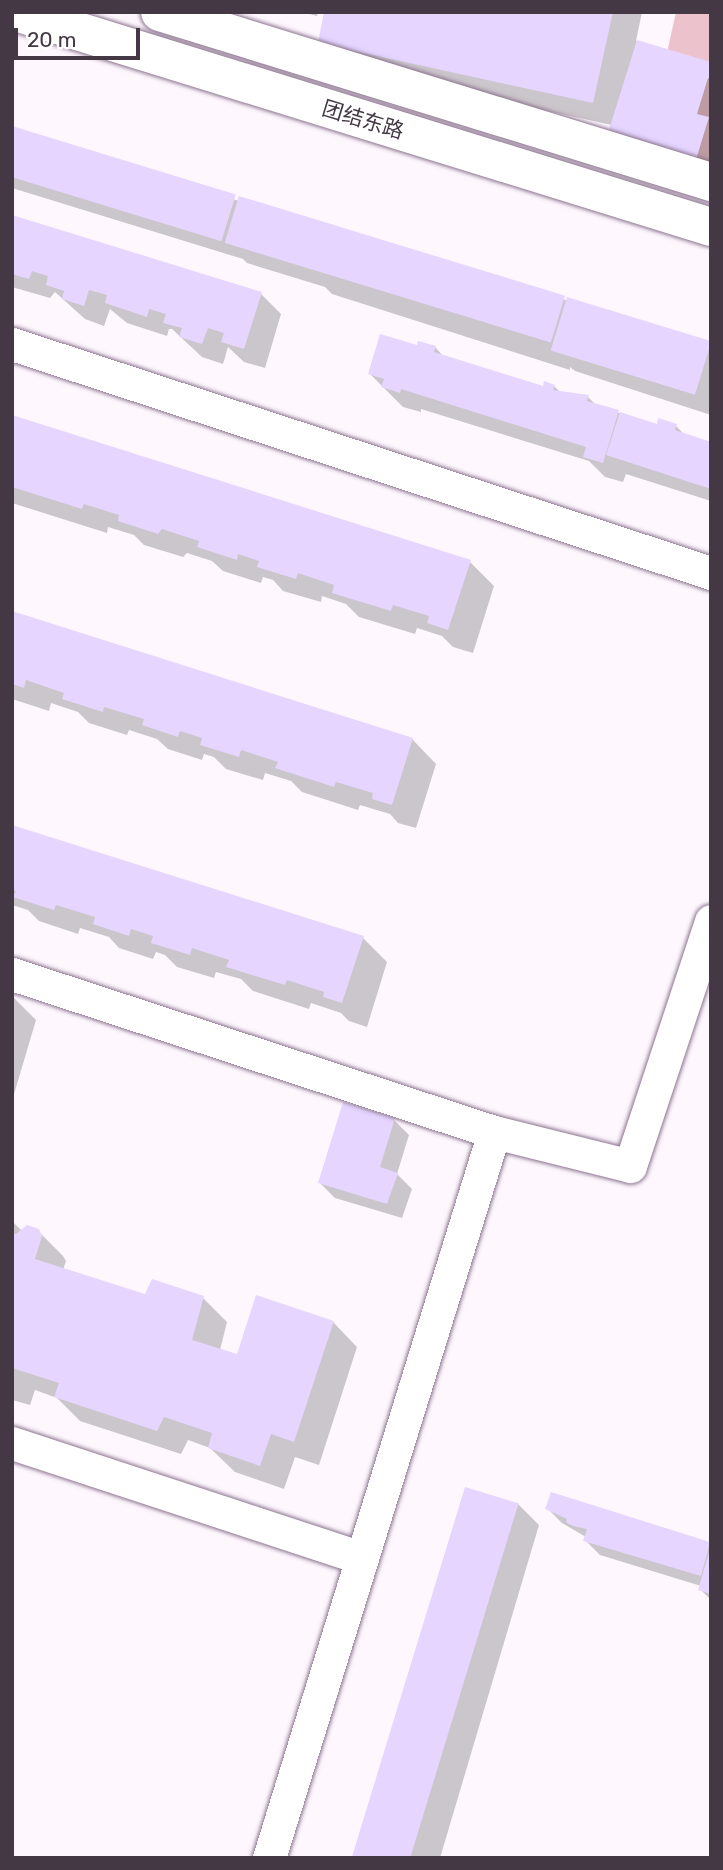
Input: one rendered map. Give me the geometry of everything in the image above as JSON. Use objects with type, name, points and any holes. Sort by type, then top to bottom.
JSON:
[{"type":"street","name":"团结东路","points":[[16,12],[711,227]]},
{"type":"street","points":[[160,12],[711,182]]},
{"type":"street","points":[[12,344],[711,573]]},
{"type":"street","points":[[12,974],[494,1132],[630,1166],[711,921]]},
{"type":"street","points":[[269,1858],[494,1132]]},
{"type":"street","points":[[12,1443],[362,1558]]},
{"type":"shaded area","points":[[676,12],[711,12],[711,174],[644,156]]},
{"type":"building","points":[[324,12],[613,12],[593,103],[318,43]]},
{"type":"building","points":[[637,40],[711,62],[711,79],[708,78],[697,114],[709,117],[695,163],[607,136]]},
{"type":"building","points":[[12,126],[236,194],[221,241],[12,177]]},
{"type":"building","points":[[239,196],[565,296],[551,343],[225,243]]},
{"type":"building","points":[[12,215],[262,292],[244,349],[221,342],[224,333],[208,328],[202,344],[179,337],[182,328],[163,323],[166,314],[149,309],[147,317],[105,303],[107,295],[89,290],[84,306],[62,299],[64,291],[46,285],[48,276],[32,271],[29,279],[12,274]]},
{"type":"building","points":[[567,297],[711,341],[695,395],[551,351]]},
{"type":"building","points":[[380,334],[417,345],[418,341],[436,346],[434,352],[543,386],[544,381],[555,385],[553,390],[589,395],[587,401],[619,410],[603,463],[583,457],[586,447],[401,389],[400,393],[381,387],[384,379],[368,374]]},
{"type":"building","points":[[620,412],[657,424],[658,418],[677,424],[675,430],[711,442],[711,489],[606,455]]},
{"type":"building","points":[[12,415],[471,560],[448,630],[427,623],[429,616],[393,605],[391,611],[332,593],[334,585],[298,573],[296,579],[257,567],[259,561],[238,554],[237,560],[197,547],[199,541],[162,529],[158,534],[118,521],[119,515],[84,504],[82,509],[12,487]]},
{"type":"building","points":[[12,611],[413,738],[392,805],[372,799],[373,793],[336,782],[334,787],[275,768],[278,762],[241,750],[239,757],[200,745],[202,738],[180,731],[178,737],[142,725],[144,719],[104,707],[103,712],[62,699],[64,693],[26,680],[24,688],[12,684]]},
{"type":"building","points":[[12,825],[364,936],[342,1003],[323,997],[324,992],[287,980],[285,985],[226,967],[229,960],[192,948],[190,955],[151,943],[153,936],[131,929],[129,936],[93,924],[95,917],[56,905],[54,910],[13,897],[16,891],[12,890]]},
{"type":"building","points":[[343,1102],[395,1118],[380,1167],[398,1173],[387,1204],[318,1183]]},
{"type":"building","points":[[27,1225],[39,1229],[42,1236],[35,1259],[145,1294],[152,1279],[204,1296],[192,1340],[237,1354],[256,1295],[334,1321],[294,1442],[271,1434],[260,1466],[208,1448],[212,1433],[164,1417],[157,1431],[54,1397],[59,1383],[12,1368],[12,1233],[16,1234]]},
{"type":"building","points":[[465,1487],[519,1503],[410,1858],[352,1857]]},
{"type":"building","points":[[551,1492],[710,1542],[701,1576],[583,1541],[587,1529],[573,1526],[566,1522],[567,1519],[545,1509]]},
{"type":"building","points":[[711,1549],[711,1594],[698,1590]]}]
